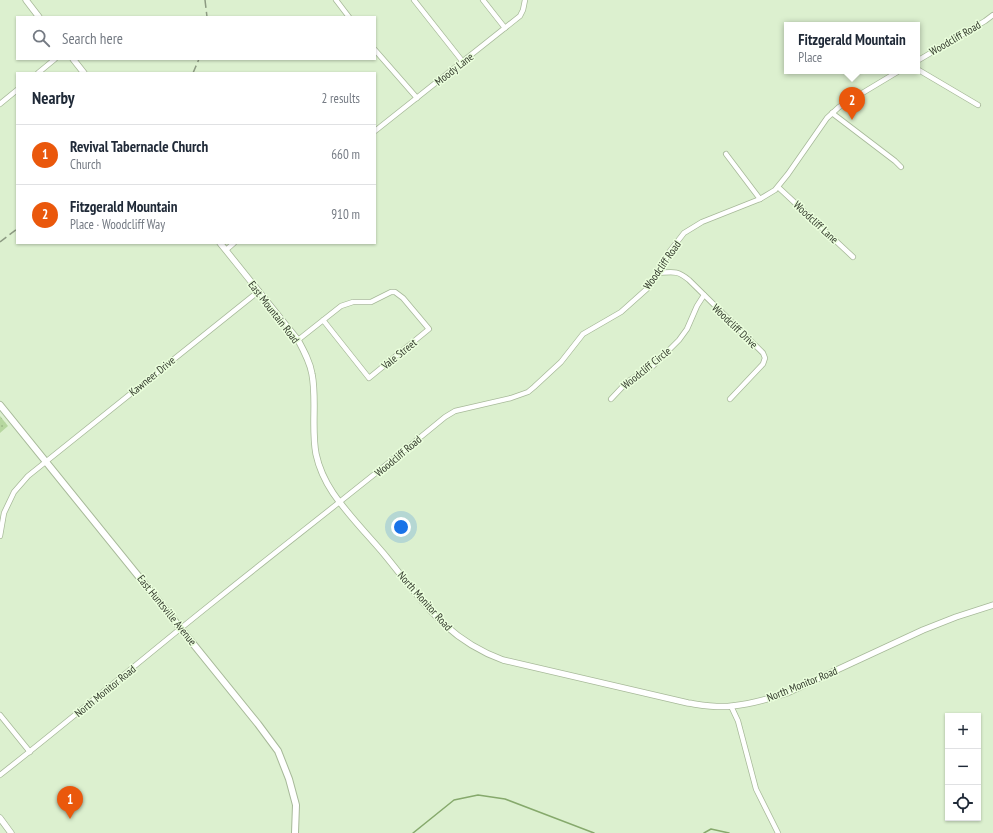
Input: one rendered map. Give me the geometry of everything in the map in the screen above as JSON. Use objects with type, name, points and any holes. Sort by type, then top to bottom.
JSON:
[{"type":"main road","name":"East Huntsville Avenue","points":[[0,405],[181,628],[278,751],[289,779],[296,805],[295,833]]},
{"type":"street","points":[[26,0],[38,16]]},
{"type":"street","points":[[336,0],[348,16]]},
{"type":"street","points":[[414,0],[463,62]]},
{"type":"street","points":[[483,0],[505,28]]},
{"type":"street","name":"Moody Lane","points":[[376,131],[520,16],[525,0]]},
{"type":"street","name":"Woodcliff Road","points":[[920,59],[993,15]]},
{"type":"street","points":[[376,51],[417,98]]},
{"type":"street","points":[[39,72],[54,60]]},
{"type":"street","points":[[74,60],[83,72]]},
{"type":"street","points":[[920,71],[978,105]]},
{"type":"street","name":"Woodcliff Road","points":[[339,502],[445,417],[455,411],[528,392],[561,362],[583,334],[620,312],[649,287],[677,241],[689,229],[702,222],[760,199],[778,187],[832,113],[894,74]]},
{"type":"street","points":[[0,104],[16,91]]},
{"type":"street","points":[[832,113],[895,161],[900,167]]},
{"type":"street","points":[[726,154],[760,199]]},
{"type":"street","name":"Woodcliff Lane","points":[[778,187],[853,257]]},
{"type":"street","name":"East Mountain Road","points":[[221,244],[298,340],[303,350],[312,372],[314,389],[314,441],[316,454],[323,476],[339,502]]},
{"type":"street","points":[[226,250],[233,244]]},
{"type":"street","name":"Woodcliff Drive","points":[[658,274],[676,272],[681,273],[690,280],[759,349],[764,358],[763,364],[730,399]]},
{"type":"street","name":"Kawneer Drive","points":[[0,536],[4,513],[14,492],[28,476],[258,291]]},
{"type":"street","name":"Vale Street","points":[[391,292],[395,292],[403,298],[429,329],[369,378],[323,320],[347,303],[370,302],[391,292]]},
{"type":"street","name":"Woodcliff Circle","points":[[611,399],[627,382],[652,366],[679,340],[687,329],[697,306],[704,295]]},
{"type":"street","points":[[298,340],[323,320]]},
{"type":"street","name":"North Monitor Road","points":[[0,776],[181,628],[339,502],[436,617],[456,636],[476,649],[503,660],[613,687],[688,703],[711,706],[731,706],[769,699],[923,630],[993,605]]},
{"type":"street","points":[[731,706],[738,721],[756,789],[778,833]]},
{"type":"street","points":[[0,715],[30,752]]},
{"type":"street","points":[[0,818],[12,833]]},
{"type":"green space","points":[[0,416],[8,426],[0,433]]},
{"type":"waterway","points":[[413,833],[454,800],[478,795],[505,799],[594,833]]},
{"type":"waterway","points":[[704,833],[711,829],[729,833]]},
{"type":"railway","points":[[205,0],[207,16]]},
{"type":"railway","points":[[193,72],[199,60]]},
{"type":"railway","points":[[0,242],[16,230]]},
{"type":"place","name":"Fitzgerald Mountain","points":[[852,120]]},
{"type":"place","name":"Revival Tabernacle Church","points":[[70,819]]}]
